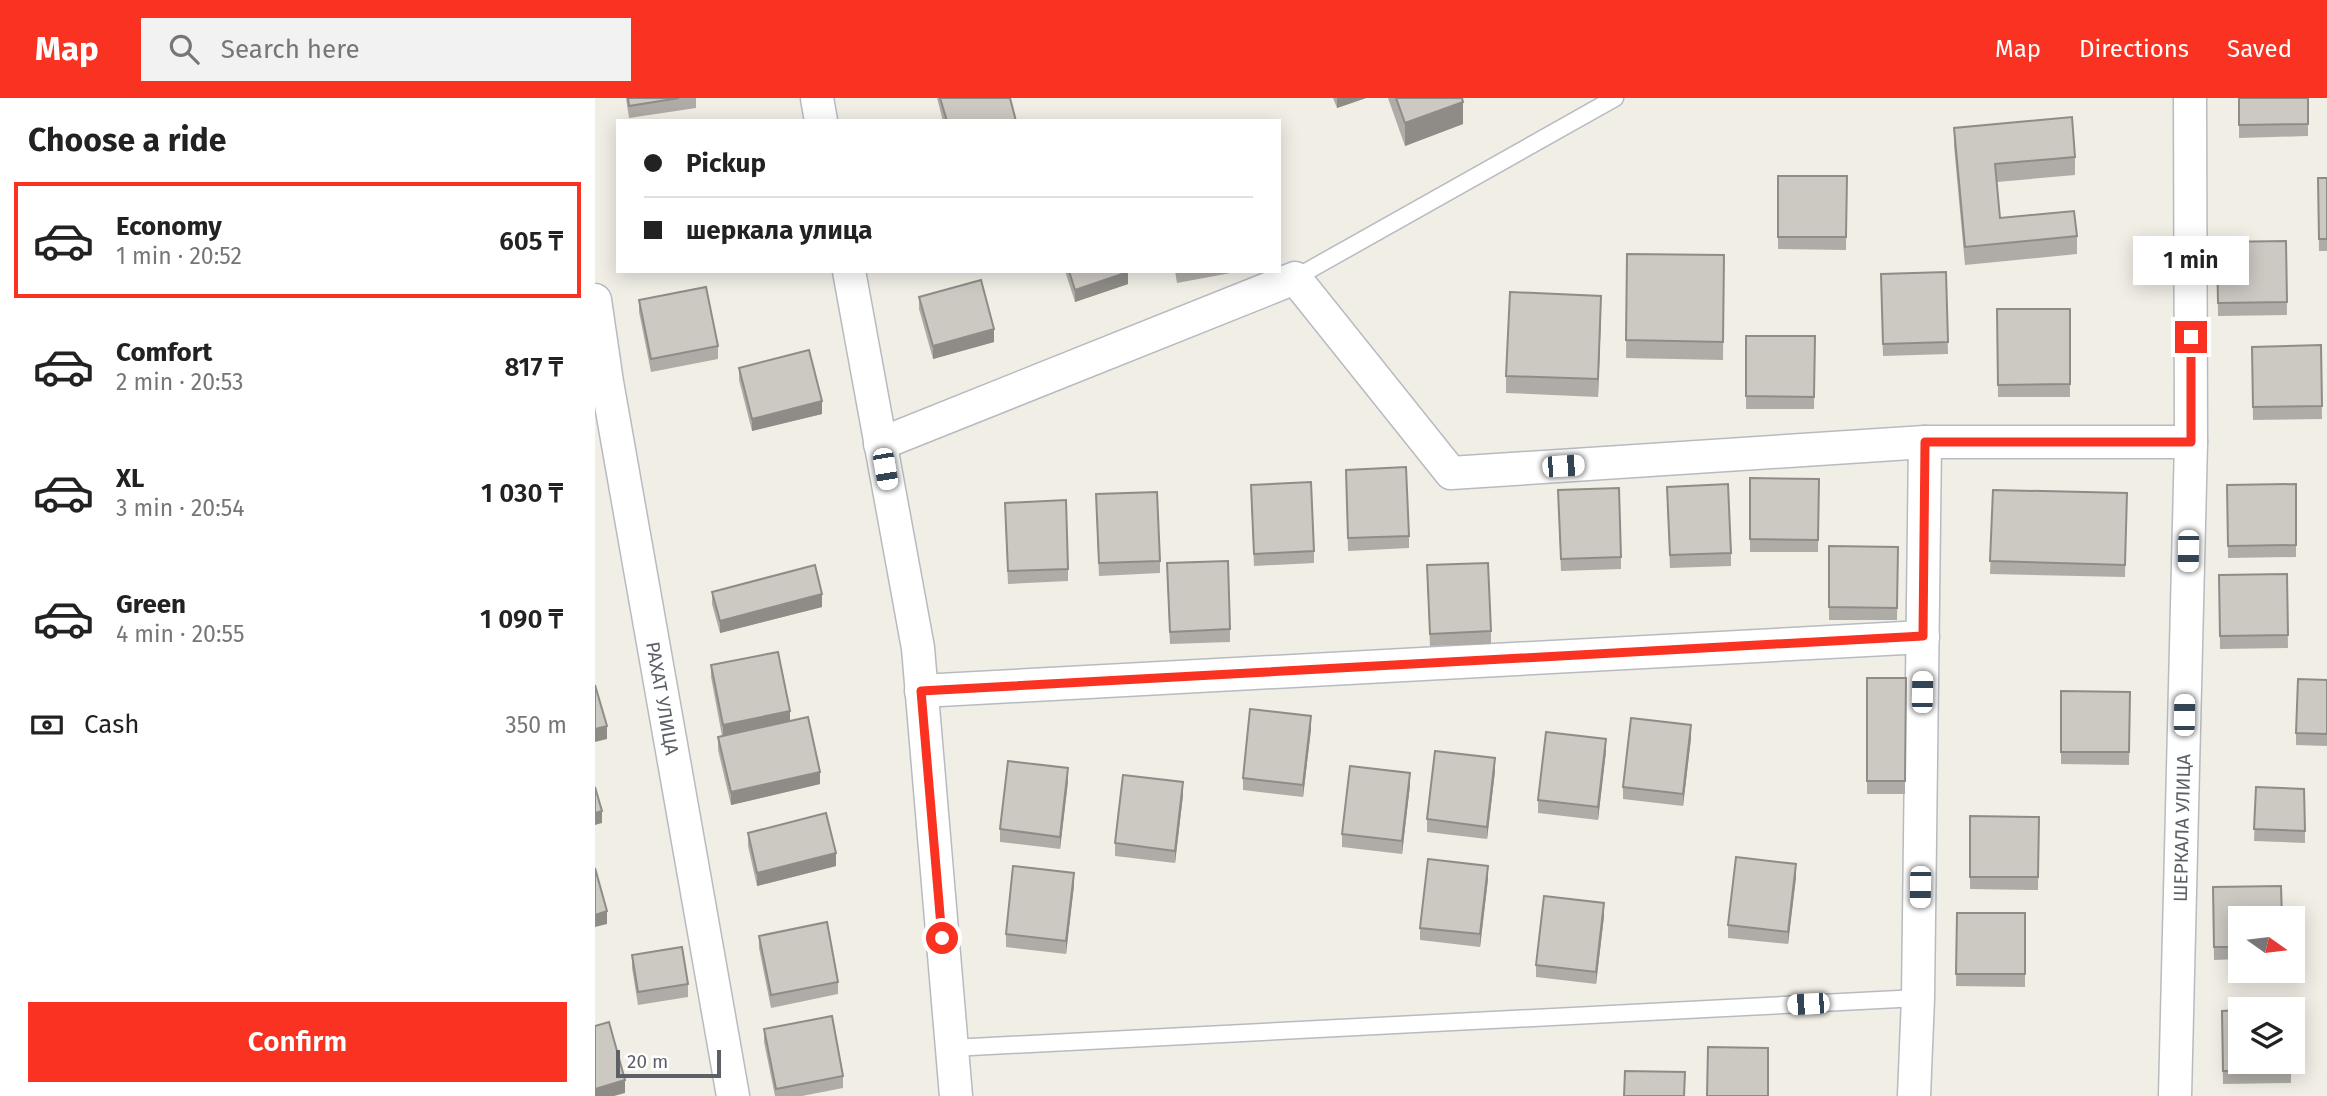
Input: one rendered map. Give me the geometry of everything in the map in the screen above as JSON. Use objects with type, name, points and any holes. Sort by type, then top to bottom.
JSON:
[{"type":"street","points":[[817,98],[821,119]]},
{"type":"street","name":"ШЕРКАЛА УЛИЦА","points":[[2175,1096],[2191,442],[2190,98]]},
{"type":"street","points":[[849,273],[918,648],[956,1096]]},
{"type":"street","points":[[880,444],[1295,278],[1451,473],[1925,442],[2191,442]]},
{"type":"street","name":"РАХАТ УЛИЦА","points":[[595,300],[607,382],[733,1096]]},
{"type":"street","points":[[1914,1096],[1918,998],[1925,442]]},
{"type":"street","points":[[921,691],[1923,636]]},
{"type":"lane","points":[[1295,278],[1615,98]]},
{"type":"lane","points":[[952,1048],[1918,998]]},
{"type":"building","points":[[628,98],[679,98],[629,106]]},
{"type":"building","points":[[940,98],[1010,98],[1015,119],[946,119]]},
{"type":"building","points":[[1396,98],[1462,98],[1463,102],[1405,123]]},
{"type":"building","points":[[2239,98],[2308,98],[2308,124],[2239,125]]},
{"type":"building","points":[[2072,117],[2075,157],[1995,164],[2000,218],[2074,211],[2077,236],[1965,247],[1954,128]]},
{"type":"building","points":[[1778,176],[1847,176],[1846,237],[1778,237]]},
{"type":"building","points":[[2318,178],[2327,178],[2327,239],[2319,239]]},
{"type":"building","points":[[2286,241],[2287,302],[2218,303],[2217,242]]},
{"type":"building","points":[[1627,254],[1724,255],[1723,342],[1626,340]]},
{"type":"building","points":[[1946,272],[1948,342],[1883,344],[1881,274]]},
{"type":"building","points":[[1070,273],[1125,273],[1075,290]]},
{"type":"building","points":[[981,280],[994,329],[933,346],[919,297]]},
{"type":"building","points":[[706,287],[718,346],[651,359],[639,300]]},
{"type":"building","points":[[1510,292],[1601,296],[1598,379],[1506,376]]},
{"type":"building","points":[[1997,309],[2070,309],[2070,384],[1998,385]]},
{"type":"building","points":[[1746,336],[1815,336],[1814,397],[1746,396]]},
{"type":"building","points":[[2321,345],[2322,406],[2253,407],[2252,347]]},
{"type":"building","points":[[809,350],[822,401],[752,419],[739,368]]},
{"type":"building","points":[[1406,467],[1409,536],[1348,538],[1346,470]]},
{"type":"building","points":[[1750,478],[1819,479],[1818,540],[1750,539]]},
{"type":"building","points":[[1311,482],[1314,551],[1254,554],[1251,485]]},
{"type":"building","points":[[1728,484],[1731,553],[1670,555],[1667,487]]},
{"type":"building","points":[[2296,484],[2296,545],[2228,546],[2227,485]]},
{"type":"building","points":[[1619,488],[1621,557],[1561,559],[1558,490]]},
{"type":"building","points":[[1993,490],[2127,493],[2125,565],[1990,561]]},
{"type":"building","points":[[1157,492],[1160,561],[1099,563],[1096,494]]},
{"type":"building","points":[[1066,500],[1068,569],[1008,571],[1005,503]]},
{"type":"building","points":[[1829,546],[1898,547],[1897,608],[1829,607]]},
{"type":"building","points":[[1228,561],[1230,629],[1170,632],[1167,563]]},
{"type":"building","points":[[1488,563],[1491,631],[1430,634],[1427,565]]},
{"type":"building","points":[[815,565],[822,594],[720,621],[712,592]]},
{"type":"building","points":[[2287,574],[2288,635],[2220,636],[2219,575]]},
{"type":"building","points":[[778,652],[790,711],[723,725],[711,665]]},
{"type":"building","points":[[1867,678],[1906,678],[1905,781],[1867,781]]},
{"type":"building","points":[[2298,679],[2327,680],[2327,734],[2296,733]]},
{"type":"building","points":[[595,685],[607,726],[595,729]]},
{"type":"building","points":[[2061,691],[2130,692],[2129,752],[2061,752]]},
{"type":"building","points":[[1250,709],[1311,716],[1303,785],[1243,778]]},
{"type":"building","points":[[808,717],[820,772],[731,792],[718,737]]},
{"type":"building","points":[[1631,718],[1691,725],[1683,794],[1623,787]]},
{"type":"building","points":[[1546,732],[1606,739],[1598,807],[1538,800]]},
{"type":"building","points":[[1435,751],[1495,758],[1487,827],[1427,819]]},
{"type":"building","points":[[1008,761],[1068,768],[1060,837],[1000,829]]},
{"type":"building","points":[[1350,766],[1410,773],[1402,841],[1342,834]]},
{"type":"building","points":[[1123,775],[1183,782],[1175,851],[1115,843]]},
{"type":"building","points":[[595,787],[602,811],[595,813]]},
{"type":"building","points":[[2256,787],[2304,789],[2305,831],[2254,829]]},
{"type":"building","points":[[826,813],[836,853],[757,873],[748,833]]},
{"type":"building","points":[[1970,816],[2039,817],[2038,877],[1970,877]]},
{"type":"building","points":[[1736,857],[1796,864],[1788,932],[1728,925]]},
{"type":"building","points":[[1428,859],[1488,866],[1480,934],[1420,928]]},
{"type":"building","points":[[1013,866],[1074,873],[1066,941],[1006,934]]},
{"type":"building","points":[[595,868],[607,911],[595,915]]},
{"type":"building","points":[[2281,886],[2282,906],[2228,906],[2228,947],[2214,947],[2213,887]]},
{"type":"building","points":[[1544,896],[1604,903],[1596,972],[1536,965]]},
{"type":"building","points":[[1957,913],[2025,913],[2025,974],[1956,974]]},
{"type":"building","points":[[827,922],[838,982],[771,995],[759,936]]},
{"type":"building","points":[[682,947],[688,984],[638,992],[632,955]]},
{"type":"building","points":[[2222,1011],[2228,1011],[2228,1071],[2223,1071]]},
{"type":"building","points":[[832,1016],[843,1076],[776,1089],[764,1029]]},
{"type":"building","points":[[609,1022],[625,1080],[595,1089],[595,1026]]},
{"type":"building","points":[[1708,1047],[1768,1048],[1768,1096],[1707,1096]]},
{"type":"building","points":[[1625,1071],[1685,1072],[1684,1096],[1624,1096]]},
{"type":"route","points":[[942,938],[921,691],[1923,636],[1925,442],[2191,442],[2191,337]]}]
